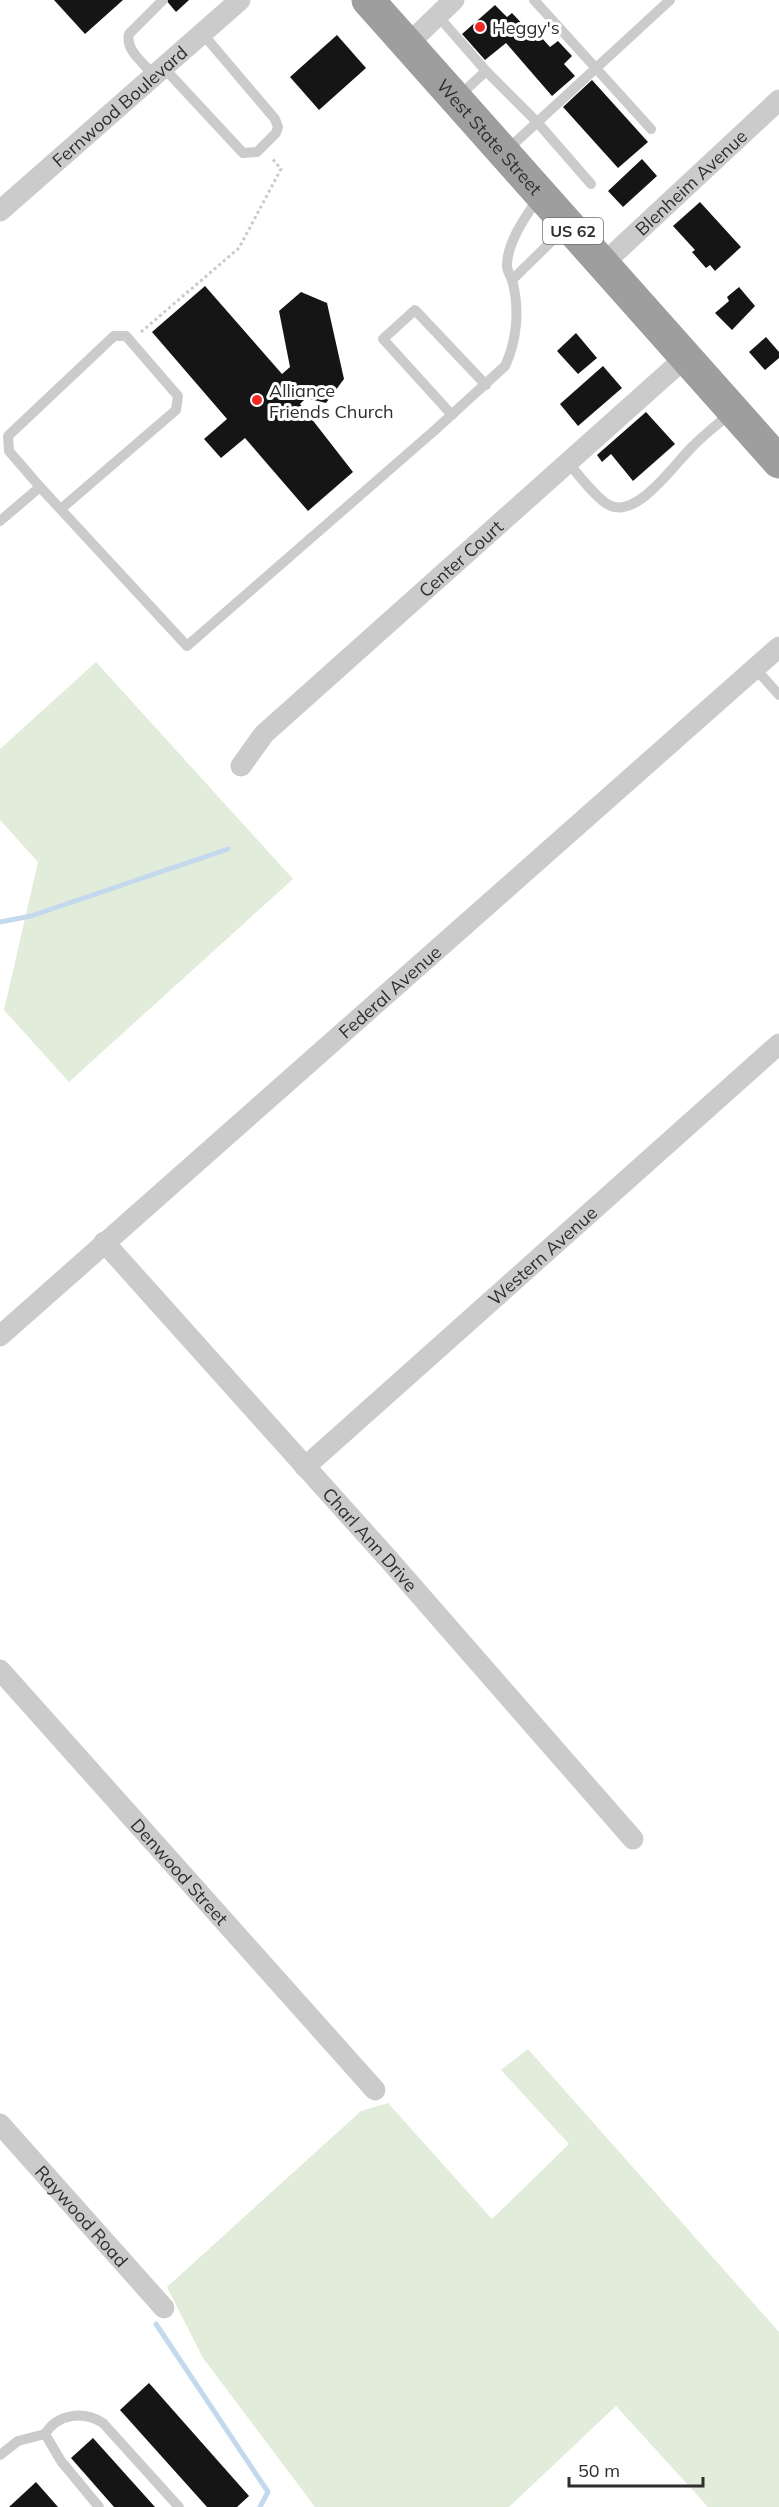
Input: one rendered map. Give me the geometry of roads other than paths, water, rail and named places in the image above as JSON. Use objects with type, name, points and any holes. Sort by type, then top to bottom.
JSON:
[{"type":"highway","name":"West State Street","points":[[374,2],[407,45],[455,100],[779,461]]},
{"type":"street","name":"Fernwood Boulevard","points":[[0,211],[240,0]]},
{"type":"street","points":[[407,45],[454,0]]},
{"type":"street","name":"Blenheim Avenue","points":[[603,264],[779,100]]},
{"type":"street","name":"Center Court","points":[[241,766],[264,734],[686,357]]},
{"type":"street","name":"Federal Avenue","points":[[0,1336],[779,647]]},
{"type":"street","name":"Western Avenue","points":[[305,1467],[779,1044]]},
{"type":"street","name":"Charl Ann Drive","points":[[105,1242],[633,1839]]},
{"type":"street","name":"Denwood Street","points":[[0,1670],[375,2090]]},
{"type":"street","name":"Raywood Road","points":[[0,2124],[164,2308]]},
{"type":"lane","points":[[163,0],[129,34],[128,44],[243,153],[250,154],[263,146],[276,133],[278,127],[275,119],[202,33]]},
{"type":"lane","points":[[534,0],[651,129]]},
{"type":"lane","points":[[504,153],[670,0]]},
{"type":"lane","points":[[438,16],[486,71],[537,122],[591,184]]},
{"type":"lane","points":[[455,100],[486,71]]},
{"type":"lane","points":[[62,508],[176,410],[178,396],[126,336],[114,336],[8,436],[9,451],[187,646],[505,366],[511,354],[517,325],[512,280],[507,264],[520,225],[540,194]]},
{"type":"lane","points":[[512,280],[568,225]]},
{"type":"lane","points":[[452,415],[383,339],[415,310],[486,385]]},
{"type":"lane","points":[[568,464],[602,500],[611,506],[622,508],[636,503],[651,491],[691,447],[734,411]]},
{"type":"lane","points":[[0,521],[40,487]]},
{"type":"lane","points":[[755,668],[779,695]]},
{"type":"lane","points":[[0,2455],[18,2441],[45,2434],[49,2427],[68,2416],[92,2416],[117,2436],[178,2507]]},
{"type":"lane","points":[[45,2434],[61,2461],[99,2507]]},
{"type":"waterway","points":[[0,922],[31,916],[228,849]]},
{"type":"waterway","points":[[156,2324],[268,2492],[260,2507]]},
{"type":"place","name":"Heggy's","points":[[480,27]]},
{"type":"place","name":"Alliance Friends Church","points":[[257,400]]}]
